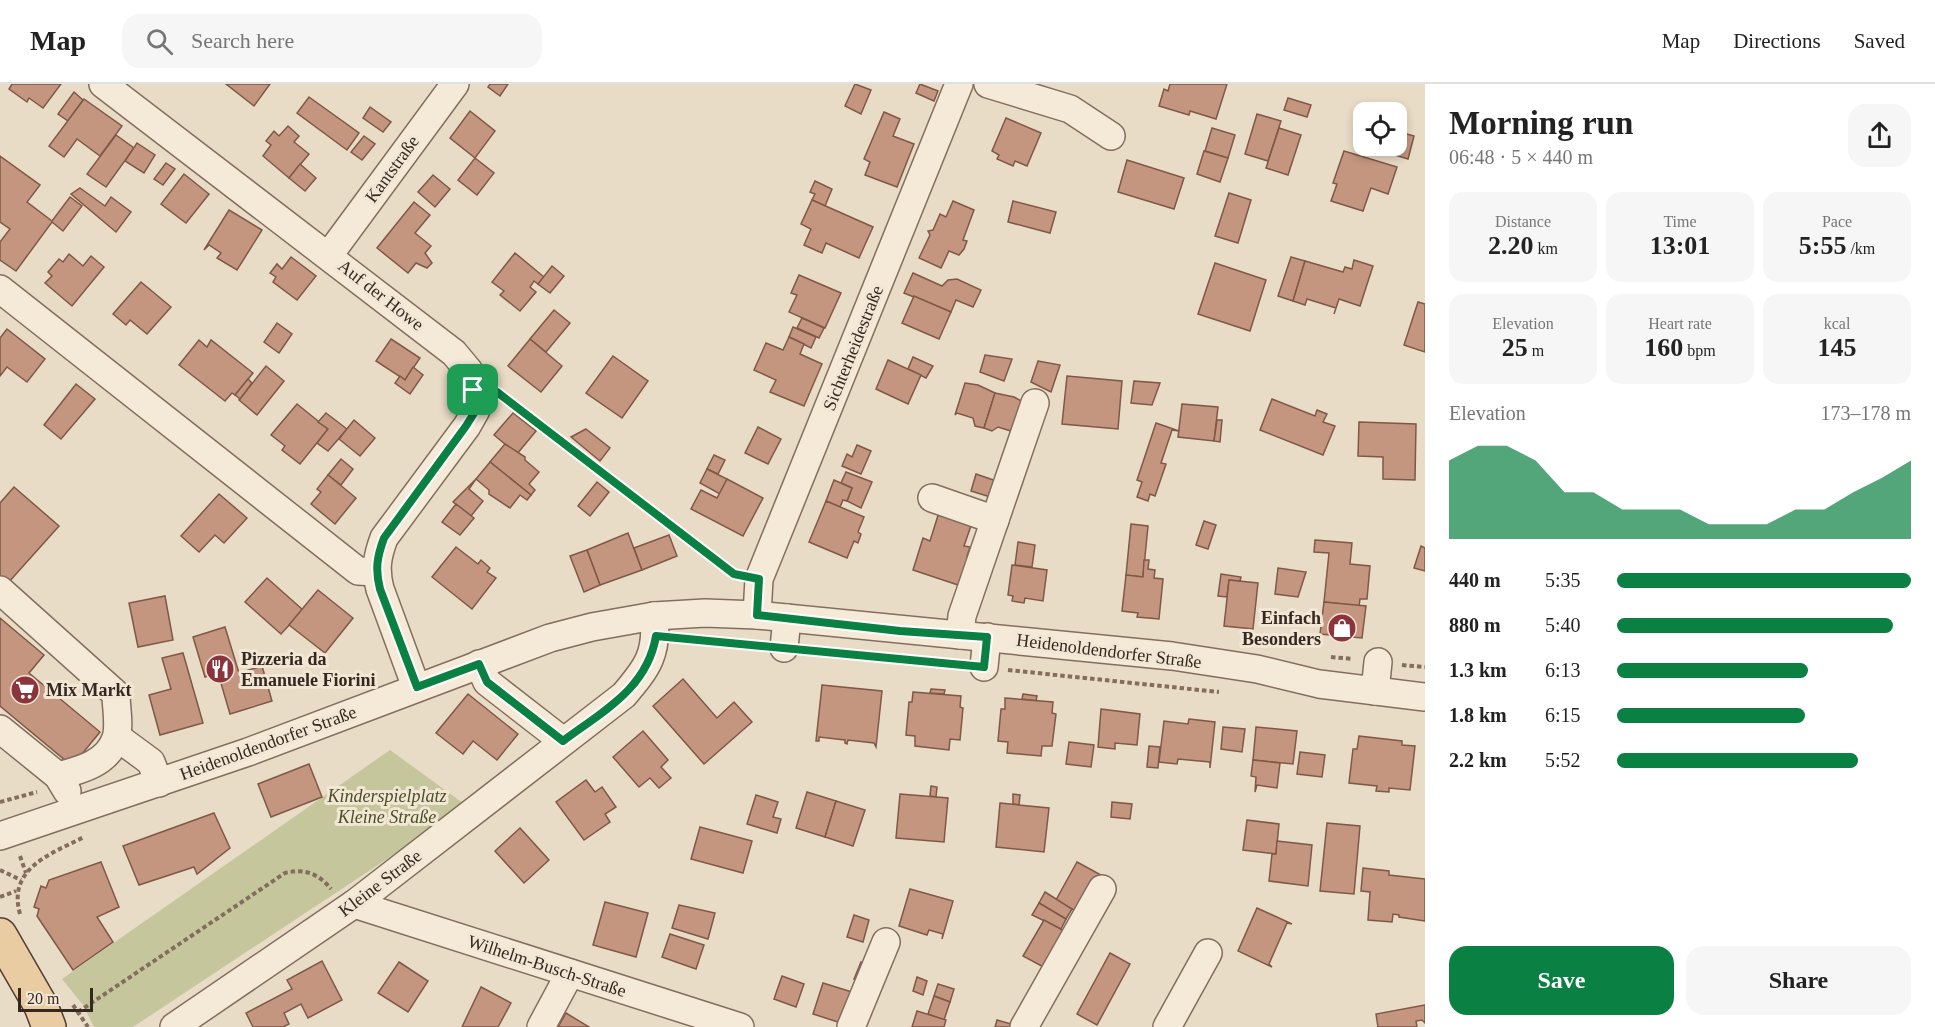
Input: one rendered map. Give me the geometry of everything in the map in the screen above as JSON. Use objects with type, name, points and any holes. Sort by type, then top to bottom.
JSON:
[{"type":"main road","points":[[0,934],[41,1006],[49,1027]]},
{"type":"street","name":"Auf der Howe","points":[[103,84],[330,255],[454,353],[469,371],[476,410],[384,538],[377,557],[375,572]]},
{"type":"street","name":"Kantstraße","points":[[330,255],[455,84]]},
{"type":"street","name":"Sichterheidestraße","points":[[757,615],[759,579],[959,84]]},
{"type":"street","points":[[988,84],[1070,109],[1111,136]]},
{"type":"street","points":[[0,289],[358,571],[375,572],[417,687]]},
{"type":"street","points":[[960,635],[962,616],[1035,403]]},
{"type":"street","points":[[932,498],[995,520]]},
{"type":"street","points":[[0,590],[116,694],[117,737],[107,754],[84,770],[58,776]]},
{"type":"street","name":"Heidenoldendorfer Straße","points":[[0,836],[248,752],[550,638],[592,627],[654,616],[705,613],[757,615],[960,635],[1172,648],[1258,659],[1319,684],[1425,697]]},
{"type":"street","name":"Kleine Straße","points":[[174,1027],[350,907],[624,695],[648,667],[656,636],[654,616]]},
{"type":"street","points":[[784,648],[787,618]]},
{"type":"street","points":[[984,667],[987,637]]},
{"type":"street","points":[[1375,691],[1378,662]]},
{"type":"street","points":[[479,664],[487,682],[563,741]]},
{"type":"street","points":[[0,729],[58,776],[76,811]]},
{"type":"street","points":[[117,737],[151,762],[159,783]]},
{"type":"street","points":[[1024,1027],[1102,889]]},
{"type":"street","name":"Wilhelm-Busch-Straße","points":[[350,907],[740,1027]]},
{"type":"street","points":[[851,1027],[886,942]]},
{"type":"street","points":[[1167,1027],[1208,953]]},
{"type":"street","points":[[1038,1027],[1073,965]]},
{"type":"street","points":[[541,1027],[570,973]]},
{"type":"path","points":[[473,390],[497,392],[734,574],[759,579]]},
{"type":"path","points":[[724,642],[1227,693]]},
{"type":"path","points":[[0,870],[21,880]]},
{"type":"path","points":[[78,1012],[285,873],[305,871],[316,874],[350,907]]},
{"type":"path","points":[[0,897],[16,891],[26,873]]},
{"type":"green space","name":"Kinderspielplatz Kleine Straße","points":[[390,750],[467,806],[133,1027],[94,1027],[83,1005],[62,979]]},
{"type":"building","points":[[12,84],[61,84],[43,108],[29,98],[27,102],[9,89]]},
{"type":"building","points":[[226,84],[270,84],[254,106]]},
{"type":"building","points":[[490,84],[508,84],[500,96],[488,87]]},
{"type":"building","points":[[855,84],[871,90],[861,114],[845,106]]},
{"type":"building","points":[[920,84],[938,91],[934,101],[916,93]]},
{"type":"building","points":[[1170,84],[1227,84],[1216,119],[1190,111],[1189,115],[1159,106],[1164,89],[1168,91]]},
{"type":"building","points":[[74,92],[83,100],[68,121],[58,114]]},
{"type":"building","points":[[309,97],[359,133],[347,150],[297,113]]},
{"type":"building","points":[[1288,98],[1311,105],[1307,117],[1284,110]]},
{"type":"building","points":[[84,99],[122,126],[100,156],[77,139],[64,157],[49,146]]},
{"type":"building","points":[[370,107],[391,122],[383,132],[363,118]]},
{"type":"building","points":[[470,111],[495,131],[475,158],[450,138]]},
{"type":"building","points":[[884,112],[900,119],[893,136],[914,144],[897,187],[865,175],[870,162],[864,159]]},
{"type":"building","points":[[1257,114],[1281,121],[1268,161],[1245,154]]},
{"type":"building","points":[[1006,118],[1041,133],[1027,166],[1015,161],[1013,166],[997,159],[999,155],[992,151]]},
{"type":"building","points":[[288,126],[299,136],[294,142],[309,154],[289,178],[263,156],[271,145],[266,141],[274,131],[279,136]]},
{"type":"building","points":[[1212,128],[1235,135],[1228,158],[1205,151]]},
{"type":"building","points":[[1279,128],[1301,135],[1288,175],[1266,168]]},
{"type":"building","points":[[1407,134],[1414,136],[1408,159],[1398,156],[1407,156]]},
{"type":"building","points":[[116,135],[134,148],[106,187],[87,174]]},
{"type":"building","points":[[364,136],[375,144],[362,160],[351,152]]},
{"type":"building","points":[[137,143],[155,155],[144,173],[125,161]]},
{"type":"building","points":[[1204,151],[1228,158],[1220,182],[1197,174]]},
{"type":"building","points":[[1344,151],[1353,154],[1353,156],[1361,156],[1397,167],[1388,194],[1371,188],[1363,211],[1331,201],[1337,184],[1333,183]]},
{"type":"building","points":[[0,156],[40,185],[27,202],[52,221],[70,197],[82,206],[63,231],[52,222],[16,271],[0,260],[0,242],[10,229],[0,222]]},
{"type":"building","points":[[475,158],[494,173],[477,195],[458,180]]},
{"type":"building","points":[[1127,160],[1184,178],[1174,209],[1118,192]]},
{"type":"building","points":[[166,163],[175,169],[163,185],[154,179]]},
{"type":"building","points":[[300,164],[316,178],[305,191],[289,178]]},
{"type":"building","points":[[184,174],[209,194],[186,223],[161,204]]},
{"type":"building","points":[[433,175],[450,189],[435,207],[418,192]]},
{"type":"building","points":[[815,181],[832,189],[825,206],[812,200],[815,194],[810,192]]},
{"type":"building","points":[[80,188],[105,206],[111,197],[131,212],[116,232],[71,194]]},
{"type":"building","points":[[1229,193],[1251,200],[1238,243],[1215,236]]},
{"type":"building","points":[[812,200],[873,227],[859,258],[826,243],[822,253],[804,245],[811,229],[801,224]]},
{"type":"building","points":[[953,201],[974,210],[963,240],[967,241],[964,249],[959,255],[949,251],[941,268],[919,258],[930,235],[928,231],[933,230],[940,214],[946,217]]},
{"type":"building","points":[[1013,201],[1056,212],[1050,233],[1008,222]]},
{"type":"building","points":[[414,202],[430,215],[415,233],[431,246],[425,253],[432,263],[427,268],[416,263],[408,273],[377,248]]},
{"type":"building","points":[[229,210],[262,230],[237,270],[217,258],[221,253],[209,245],[204,250]]},
{"type":"building","points":[[515,253],[544,277],[538,284],[534,281],[530,287],[536,292],[520,311],[500,295],[504,291],[492,282]]},
{"type":"building","points":[[69,254],[83,266],[91,256],[104,267],[72,306],[45,283],[52,276],[48,272],[59,259],[63,262]]},
{"type":"building","points":[[291,257],[316,276],[297,300],[273,282],[276,277],[270,273],[277,264],[282,269]]},
{"type":"building","points":[[1291,257],[1305,261],[1293,301],[1278,296]]},
{"type":"building","points":[[1354,260],[1373,266],[1360,306],[1339,299],[1336,308],[1307,299],[1305,305],[1293,301],[1305,261],[1343,272],[1345,267],[1352,269]]},
{"type":"building","points":[[1215,263],[1266,280],[1250,331],[1198,314]]},
{"type":"building","points":[[552,266],[564,276],[550,293],[538,284]]},
{"type":"building","points":[[913,273],[942,286],[948,280],[957,279],[981,290],[973,307],[956,300],[951,312],[904,293]]},
{"type":"building","points":[[799,275],[841,293],[825,328],[789,312],[797,295],[791,293]]},
{"type":"building","points":[[141,282],[171,307],[147,334],[130,320],[126,325],[113,314]]},
{"type":"building","points":[[914,296],[951,312],[939,339],[902,323]]},
{"type":"building","points":[[1418,302],[1425,304],[1425,352],[1404,345]]},
{"type":"building","points":[[554,310],[570,323],[546,352],[530,339]]},
{"type":"building","points":[[802,318],[824,328],[819,338],[797,328]]},
{"type":"building","points":[[277,323],[292,334],[279,353],[264,342]]},
{"type":"building","points":[[793,327],[816,337],[811,348],[789,337]]},
{"type":"building","points":[[7,329],[45,359],[27,382],[7,367],[0,376],[0,338]]},
{"type":"building","points":[[789,337],[804,344],[800,354],[822,364],[804,406],[770,392],[776,380],[754,370],[766,343],[783,350]]},
{"type":"building","points":[[391,339],[420,358],[405,380],[376,361]]},
{"type":"building","points":[[530,339],[562,366],[541,392],[508,366]]},
{"type":"building","points":[[199,340],[207,347],[211,340],[253,373],[235,395],[232,393],[225,401],[179,365]]},
{"type":"building","points":[[985,355],[1012,359],[1004,381],[980,372]]},
{"type":"building","points":[[613,356],[648,381],[622,418],[586,393]]},
{"type":"building","points":[[913,357],[933,366],[926,378],[908,369]]},
{"type":"building","points":[[888,360],[921,375],[908,404],[876,389]]},
{"type":"building","points":[[1038,361],[1060,365],[1051,392],[1031,382]]},
{"type":"building","points":[[266,366],[284,381],[257,415],[239,400]]},
{"type":"building","points":[[413,367],[423,375],[410,394],[395,383],[400,376],[405,380]]},
{"type":"building","points":[[1067,376],[1122,381],[1118,429],[1062,424]]},
{"type":"building","points":[[248,379],[252,383],[240,399],[235,395]]},
{"type":"building","points":[[1134,381],[1160,383],[1152,405],[1131,403]]},
{"type":"building","points":[[965,383],[978,385],[995,393],[984,428],[975,426],[973,418],[957,413],[955,415]]},
{"type":"building","points":[[76,384],[95,399],[61,439],[44,425]]},
{"type":"building","points":[[995,393],[1014,397],[1025,403],[1014,432],[998,427],[992,431],[984,428]]},
{"type":"building","points":[[1272,399],[1315,416],[1317,410],[1327,414],[1323,422],[1335,426],[1323,455],[1260,430]]},
{"type":"building","points":[[297,404],[328,429],[300,464],[282,450],[285,446],[271,435]]},
{"type":"building","points":[[1182,404],[1218,407],[1214,441],[1178,437]]},
{"type":"building","points":[[326,413],[347,429],[328,451],[317,443],[328,429],[318,422]]},
{"type":"building","points":[[513,413],[536,431],[517,454],[494,435]]},
{"type":"building","points":[[354,420],[375,438],[360,456],[339,439]]},
{"type":"building","points":[[1217,420],[1222,420],[1220,442],[1214,441]]},
{"type":"building","points":[[1359,422],[1416,424],[1415,480],[1383,479],[1383,457],[1358,456]]},
{"type":"building","points":[[1156,423],[1179,431],[1172,430],[1161,463],[1166,464],[1155,496],[1150,494],[1148,501],[1137,497],[1142,482],[1137,480]]},
{"type":"building","points":[[758,427],[781,439],[768,464],[745,453]]},
{"type":"building","points":[[586,429],[610,448],[600,461],[571,437]]},
{"type":"building","points":[[505,444],[525,457],[525,460],[539,472],[529,484],[535,490],[531,495],[490,462]]},
{"type":"building","points":[[857,445],[871,451],[861,474],[842,466],[847,454],[852,457]]},
{"type":"building","points":[[714,455],[725,460],[718,474],[707,469]]},
{"type":"building","points":[[341,459],[353,469],[341,485],[328,475]]},
{"type":"building","points":[[490,462],[531,495],[527,500],[520,495],[510,508],[489,494],[489,490],[476,479]]},
{"type":"building","points":[[707,469],[727,479],[720,494],[700,483]]},
{"type":"building","points":[[846,472],[872,482],[861,508],[847,501],[852,488],[841,483]]},
{"type":"building","points":[[976,474],[1005,484],[1000,500],[971,491]]},
{"type":"building","points":[[328,475],[356,498],[335,524],[311,504],[321,492],[317,489]]},
{"type":"building","points":[[476,479],[469,489],[483,501],[471,516],[453,502]]},
{"type":"building","points":[[727,479],[763,498],[743,536],[691,509],[701,490],[717,498]]},
{"type":"building","points":[[834,480],[852,488],[847,501],[843,500],[840,507],[826,501]]},
{"type":"building","points":[[597,482],[609,492],[590,516],[578,506]]},
{"type":"building","points":[[14,487],[59,526],[8,583],[0,576],[0,503]]},
{"type":"building","points":[[219,494],[247,518],[224,543],[215,535],[199,552],[181,536]]},
{"type":"building","points":[[826,501],[864,517],[858,532],[861,534],[858,543],[854,541],[847,558],[809,542]]},
{"type":"building","points":[[456,504],[474,518],[460,535],[442,522]]},
{"type":"building","points":[[940,509],[973,520],[964,546],[970,547],[967,556],[970,557],[961,586],[913,570],[923,538],[930,541]]},
{"type":"building","points":[[1204,521],[1216,525],[1208,549],[1196,545]]},
{"type":"building","points":[[1131,524],[1148,526],[1143,577],[1126,575]]},
{"type":"building","points":[[628,533],[642,570],[600,585],[587,550]]},
{"type":"building","points":[[669,535],[677,556],[642,570],[634,548]]},
{"type":"building","points":[[1315,540],[1352,543],[1350,564],[1370,566],[1367,599],[1360,599],[1359,606],[1324,602],[1329,553],[1314,552]]},
{"type":"building","points":[[1018,542],[1035,545],[1032,567],[1015,565]]},
{"type":"building","points":[[1421,546],[1425,548],[1425,571],[1414,568]]},
{"type":"building","points":[[456,547],[478,564],[481,560],[490,568],[487,572],[496,578],[472,609],[432,577]]},
{"type":"building","points":[[587,550],[600,585],[584,592],[570,556]]},
{"type":"building","points":[[1144,560],[1149,560],[1148,569],[1155,570],[1154,578],[1163,579],[1159,619],[1137,617],[1138,613],[1122,611],[1126,575],[1143,577]]},
{"type":"building","points":[[1012,565],[1047,570],[1043,601],[1025,598],[1024,603],[1012,601],[1013,596],[1008,595]]},
{"type":"building","points":[[1278,568],[1306,572],[1298,597],[1275,594]]},
{"type":"building","points":[[1221,574],[1241,577],[1240,581],[1229,580],[1227,597],[1218,596]]},
{"type":"building","points":[[267,578],[303,610],[281,634],[245,602]]},
{"type":"building","points":[[1229,580],[1258,583],[1253,629],[1224,626]]},
{"type":"building","points":[[318,590],[353,618],[325,653],[289,625]]},
{"type":"building","points":[[165,596],[173,640],[138,647],[129,603]]},
{"type":"building","points":[[1324,602],[1366,606],[1362,638],[1320,634]]},
{"type":"building","name":"Mix Markt","points":[[0,618],[44,655],[29,673],[100,732],[72,766],[0,706]]},
{"type":"building","name":"Pizzeria da Emanuele Fiorini","points":[[225,627],[239,673],[262,666],[272,701],[230,714],[218,673],[205,677],[193,637]]},
{"type":"building","points":[[183,653],[203,723],[160,735],[149,695],[171,689],[162,658]]},
{"type":"building","points":[[683,679],[717,718],[734,702],[752,722],[704,764],[653,706]]},
{"type":"building","points":[[822,685],[882,691],[876,747],[874,743],[848,740],[847,744],[845,740],[819,737],[819,741],[816,741]]},
{"type":"building","points":[[931,689],[945,690],[944,694],[930,693]]},
{"type":"building","points":[[913,692],[961,696],[960,707],[963,708],[960,740],[950,739],[949,750],[915,746],[915,736],[906,735],[909,702],[912,702]]},
{"type":"building","points":[[468,694],[518,734],[497,760],[473,741],[463,754],[436,733]]},
{"type":"building","points":[[1023,694],[1037,696],[1036,701],[1022,699]]},
{"type":"building","points":[[1005,698],[1053,702],[1052,713],[1056,714],[1052,746],[1042,746],[1041,756],[1007,753],[1008,742],[998,741],[1001,709],[1005,709]]},
{"type":"building","points":[[1101,709],[1140,714],[1137,745],[1115,743],[1115,749],[1098,747]]},
{"type":"building","points":[[1189,719],[1215,722],[1210,768],[1210,762],[1178,759],[1177,764],[1159,762],[1164,721],[1188,724]]},
{"type":"building","points":[[1223,727],[1245,729],[1242,752],[1221,749]]},
{"type":"building","points":[[1256,727],[1297,731],[1293,764],[1253,760]]},
{"type":"building","points":[[643,731],[668,760],[661,767],[671,778],[659,788],[650,778],[639,787],[613,757]]},
{"type":"building","points":[[1359,736],[1402,741],[1402,745],[1415,746],[1410,790],[1389,788],[1389,792],[1376,791],[1377,786],[1349,783],[1353,749],[1357,749]]},
{"type":"building","points":[[1069,742],[1094,745],[1091,767],[1066,764]]},
{"type":"building","points":[[1149,746],[1160,747],[1158,768],[1147,767]]},
{"type":"building","points":[[1300,752],[1325,755],[1322,777],[1297,774]]},
{"type":"building","points":[[1253,760],[1280,763],[1277,788],[1257,785],[1255,792],[1256,777],[1251,776]]},
{"type":"building","points":[[309,764],[322,797],[271,817],[258,784]]},
{"type":"building","points":[[586,780],[595,792],[602,787],[616,807],[605,814],[610,822],[584,840],[556,802]]},
{"type":"building","points":[[931,786],[937,787],[936,797],[930,796]]},
{"type":"building","points":[[807,792],[836,801],[825,837],[796,828]]},
{"type":"building","points":[[900,794],[948,798],[944,842],[896,838]]},
{"type":"building","points":[[1013,794],[1020,795],[1019,805],[1013,804]]},
{"type":"building","points":[[756,795],[778,802],[773,817],[781,819],[777,833],[747,824]]},
{"type":"building","points":[[836,801],[865,810],[853,846],[825,837]]},
{"type":"building","points":[[1112,802],[1132,804],[1130,819],[1111,817]]},
{"type":"building","points":[[1000,803],[1049,808],[1044,852],[996,847]]},
{"type":"building","points":[[214,813],[230,848],[197,874],[194,867],[139,885],[123,846]]},
{"type":"building","points":[[1247,820],[1279,824],[1276,854],[1243,850]]},
{"type":"building","points":[[1327,823],[1360,826],[1354,894],[1320,891]]},
{"type":"building","points":[[700,827],[752,841],[743,873],[691,859]]},
{"type":"building","points":[[520,828],[549,860],[524,883],[495,851]]},
{"type":"building","points":[[1277,841],[1312,845],[1308,886],[1269,881],[1272,854],[1276,854]]},
{"type":"building","points":[[101,862],[119,907],[97,917],[113,942],[73,970],[37,916],[39,909],[34,907],[41,886],[46,888],[49,880]]},
{"type":"building","points":[[1077,862],[1101,875],[1079,913],[1056,900]]},
{"type":"building","points":[[1363,868],[1389,871],[1389,875],[1425,879],[1425,921],[1393,914],[1392,922],[1368,920],[1370,892],[1361,891]]},
{"type":"building","points":[[910,889],[953,901],[942,939],[943,934],[929,930],[927,935],[899,926]]},
{"type":"building","points":[[1045,892],[1072,909],[1066,919],[1039,903]]},
{"type":"building","points":[[605,902],[648,913],[636,957],[593,945]]},
{"type":"building","points":[[1039,903],[1066,919],[1061,929],[1032,915]]},
{"type":"building","points":[[679,905],[715,913],[708,939],[672,928]]},
{"type":"building","points":[[1257,908],[1292,924],[1287,923],[1269,964],[1272,967],[1238,951]]},
{"type":"building","points":[[854,915],[869,920],[863,942],[847,937]]},
{"type":"building","points":[[1044,920],[1068,933],[1047,969],[1023,956]]},
{"type":"building","points":[[670,934],[704,945],[696,969],[662,957]]},
{"type":"building","points":[[1110,953],[1130,964],[1097,1025],[1077,1014]]},
{"type":"building","points":[[322,961],[342,1000],[308,1018],[301,1004],[284,1013],[289,1024],[283,1027],[253,1027],[246,1013],[292,989],[287,980]]},
{"type":"building","points":[[399,962],[428,981],[408,1012],[378,993]]},
{"type":"building","points":[[861,962],[872,966],[865,984],[854,979]]},
{"type":"building","points":[[782,976],[804,984],[796,1007],[774,999]]},
{"type":"building","points":[[917,977],[927,981],[923,995],[913,991]]},
{"type":"building","points":[[823,983],[852,992],[841,1023],[813,1014]]},
{"type":"building","points":[[938,984],[954,989],[950,1002],[934,996]]},
{"type":"building","points":[[481,987],[511,1003],[498,1027],[462,1027]]},
{"type":"building","points":[[934,996],[950,1002],[944,1020],[928,1014]]},
{"type":"building","points":[[1425,1005],[1425,1023],[1422,1020],[1416,1021],[1417,1027],[1378,1027],[1376,1014]]},
{"type":"building","points":[[917,1011],[946,1020],[944,1027],[912,1027]]},
{"type":"building","points":[[566,1013],[589,1027],[558,1027]]},
{"type":"building","points":[[997,1020],[1011,1024],[1010,1027],[995,1027]]},
{"type":"place","name":"Einfach Besonders","points":[[1342,628]]},
{"type":"place","name":"Pizzeria da Emanuele Fiorini","points":[[220,669]]},
{"type":"place","name":"Mix Markt","points":[[25,690]]},
{"type":"route","points":[[473,390],[497,392],[734,574],[759,579],[757,615],[900,631],[987,637],[984,667],[656,636],[648,667],[624,695],[563,741],[487,682],[479,664],[417,687],[380,589],[375,572],[377,557],[384,538],[476,410],[473,390]]}]
